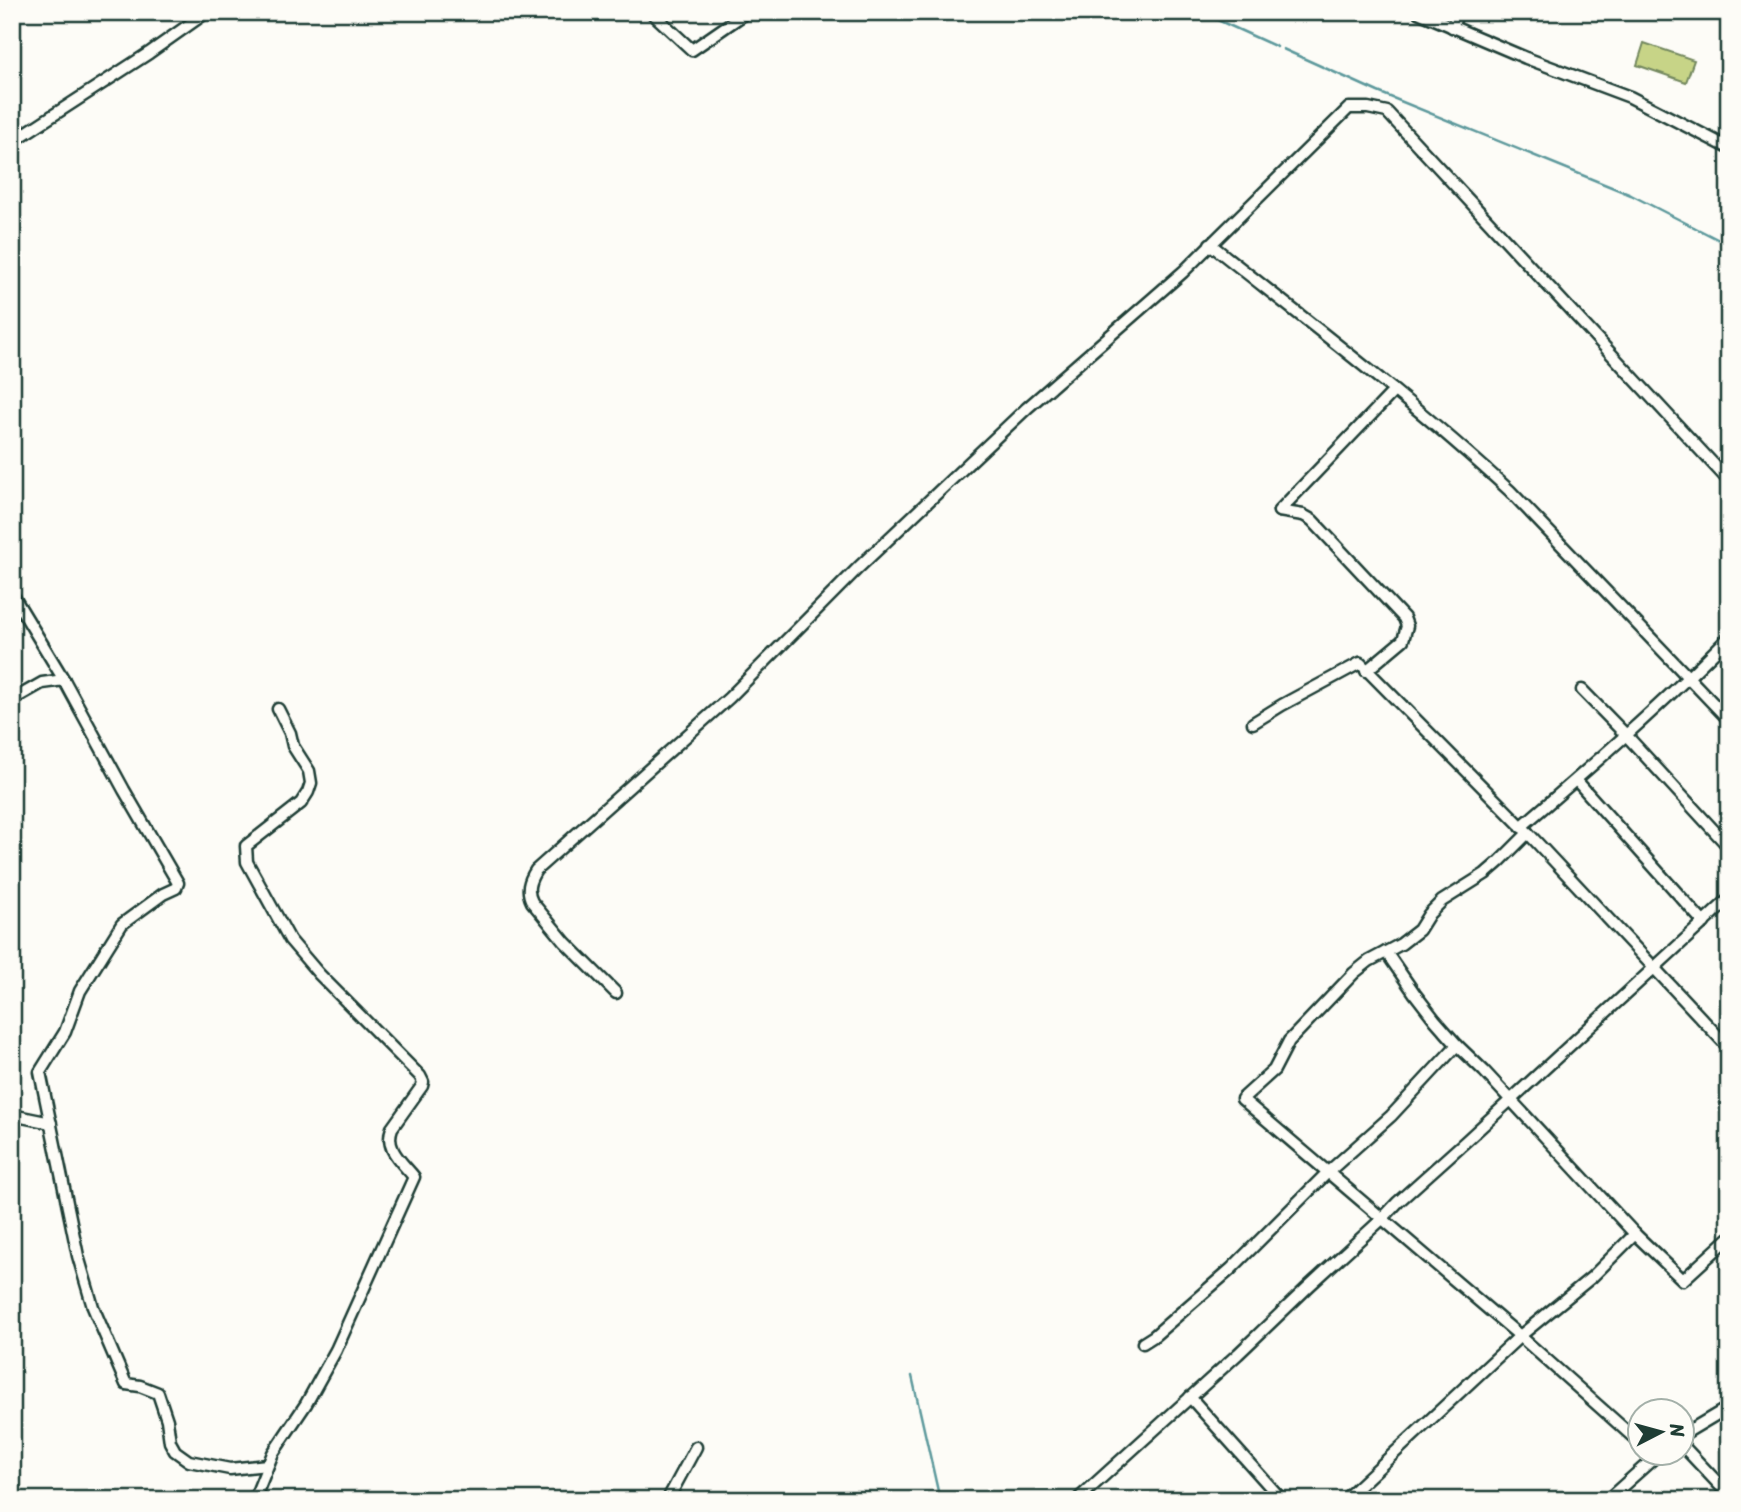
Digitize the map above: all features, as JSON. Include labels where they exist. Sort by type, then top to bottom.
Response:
[{"type":"street","points":[[12,142],[207,12]]},
{"type":"street","points":[[651,12],[692,50],[747,12]]},
{"type":"street","points":[[1418,12],[1526,58],[1630,97],[1729,148]]},
{"type":"street","points":[[1452,27],[1458,12]]},
{"type":"street","points":[[616,993],[565,942],[532,902],[528,889],[536,870],[729,698],[919,509],[1027,408],[1183,272],[1349,108],[1367,108],[1387,113],[1729,481]]},
{"type":"street","points":[[1210,244],[1394,391],[1510,491],[1729,720]]},
{"type":"street","points":[[1366,671],[1403,640],[1407,626],[1404,618],[1312,520],[1303,515],[1279,511],[1394,391]]},
{"type":"street","points":[[12,594],[64,680],[178,883],[176,888],[121,924],[80,991],[65,1031],[40,1072],[78,1256],[93,1307],[126,1384],[158,1393],[167,1420],[170,1443],[176,1451],[189,1461],[230,1469],[267,1465]]},
{"type":"street","points":[[1626,1431],[1242,1098],[1274,1070],[1289,1041],[1354,973],[1369,961],[1401,944],[1419,930],[1429,914],[1442,901],[1485,874],[1500,861],[1524,830],[1729,637]]},
{"type":"street","points":[[1252,723],[1360,663],[1524,830],[1729,1048]]},
{"type":"street","points":[[12,700],[42,683],[64,680]]},
{"type":"street","points":[[1582,690],[1729,847]]},
{"type":"street","points":[[254,1500],[273,1453],[306,1404],[336,1350],[414,1177],[390,1148],[389,1136],[423,1082],[290,940],[247,862],[246,846],[301,803],[311,783],[309,771],[293,746],[290,733],[278,709]]},
{"type":"street","points":[[1576,780],[1704,923]]},
{"type":"street","points":[[1077,1500],[1729,899]]},
{"type":"street","points":[[1386,952],[1415,994],[1457,1045],[1484,1070],[1635,1234],[1684,1280],[1729,1238]]},
{"type":"street","points":[[1143,1343],[1231,1269],[1328,1172],[1391,1115],[1457,1045]]},
{"type":"street","points":[[12,1115],[51,1123]]},
{"type":"street","points":[[1344,1500],[1520,1336],[1592,1277],[1635,1234]]},
{"type":"street","points":[[1190,1397],[1282,1500]]},
{"type":"street","points":[[1696,1427],[1729,1407]]},
{"type":"street","points":[[672,1500],[669,1497],[696,1447]]},
{"type":"street","points":[[1696,1461],[1726,1496]]},
{"type":"street","points":[[1608,1500],[1642,1466]]},
{"type":"green space","points":[[1644,43],[1694,60],[1686,82],[1637,65]]},
{"type":"waterway","points":[[1200,12],[1277,47]]},
{"type":"waterway","points":[[1283,49],[1378,92],[1631,195],[1729,245]]},
{"type":"waterway","points":[[912,1376],[940,1500]]}]
